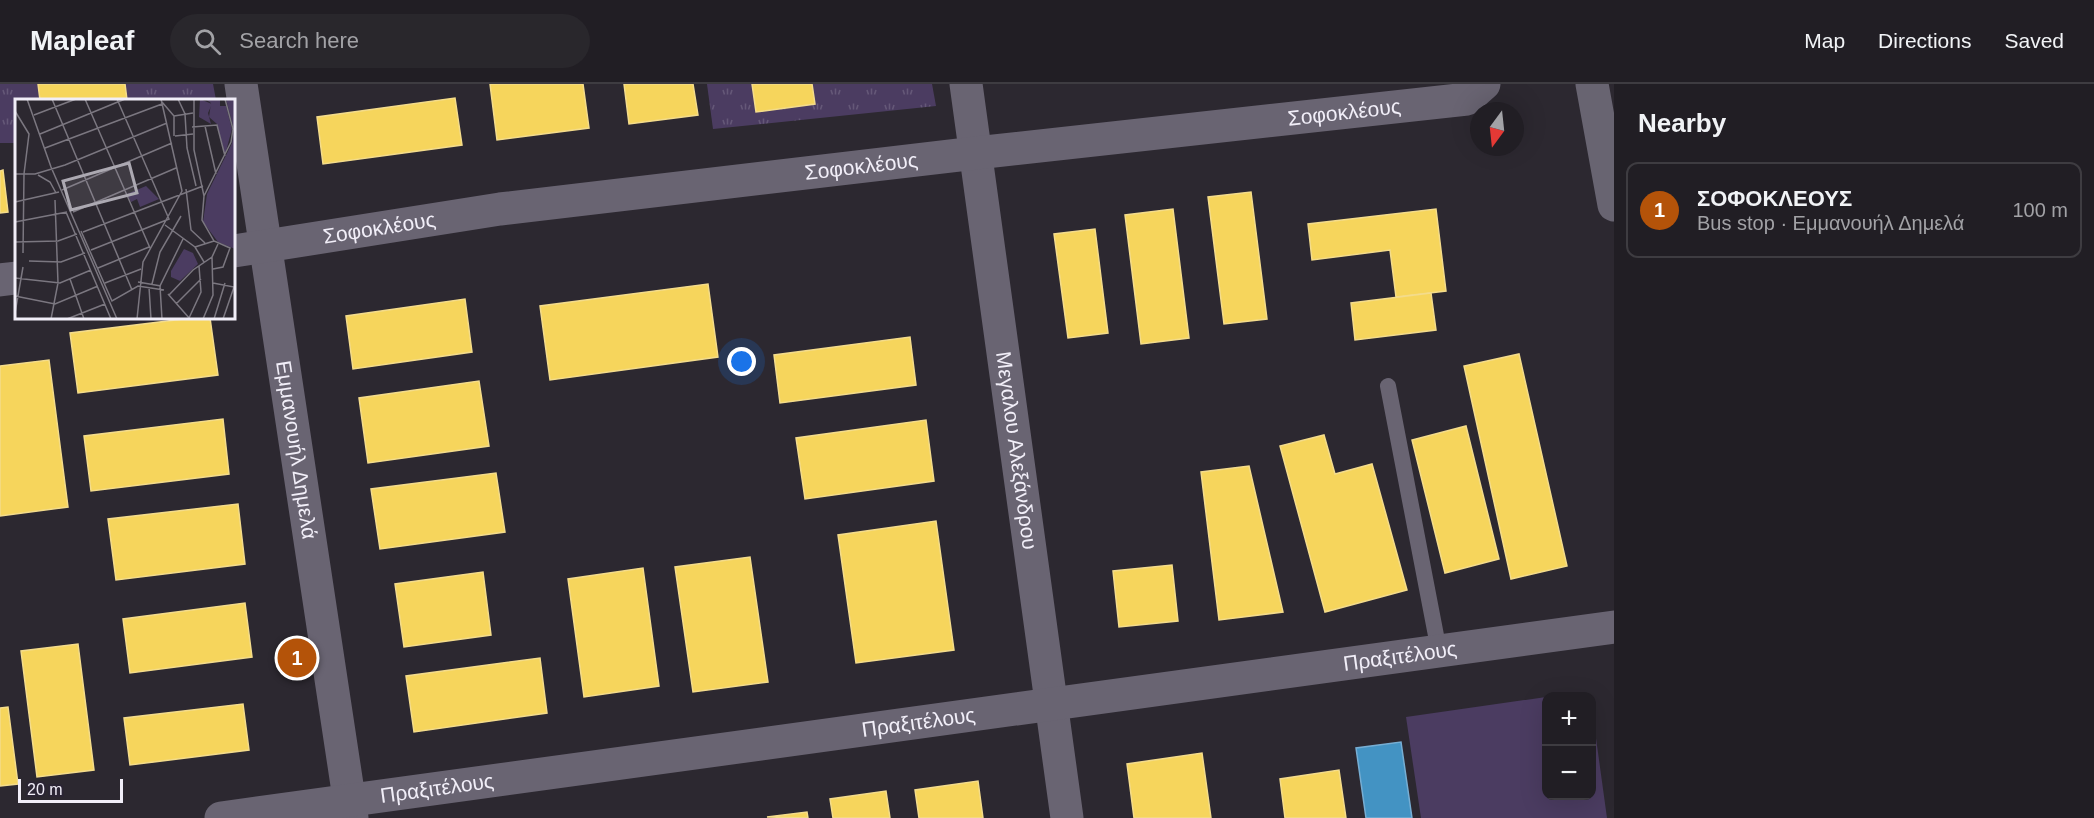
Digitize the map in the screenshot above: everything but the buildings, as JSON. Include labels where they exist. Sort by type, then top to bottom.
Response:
[{"type":"main road","points":[[1592,84],[1614,205]]},
{"type":"street","name":"Εμμανουήλ Δημελά","points":[[241,84],[351,809]]},
{"type":"street","name":"Μεγαλου Αλεξάνδρου","points":[[966,84],[1067,818]]},
{"type":"street","name":"Σοφοκλέους","points":[[236,251],[500,209],[976,153],[1467,99],[1484,84]]},
{"type":"street","points":[[0,280],[15,278]]},
{"type":"street","name":"Πραξιτέλους","points":[[220,818],[351,809],[1052,704],[1614,627]]},
{"type":"lane","points":[[1388,386],[1439,651]]},
{"type":"green space","points":[[0,84],[213,84],[216,99],[15,99],[15,143],[0,143]]},
{"type":"green space","points":[[707,84],[932,84],[936,106],[713,129]]},
{"type":"green space","points":[[1542,698],[1542,800],[1596,800],[1596,738],[1607,818],[1421,818],[1406,717]]},
{"type":"place","name":"ΣΟΦΟΚΛΕΟΥΣ","points":[[297,658]]}]
